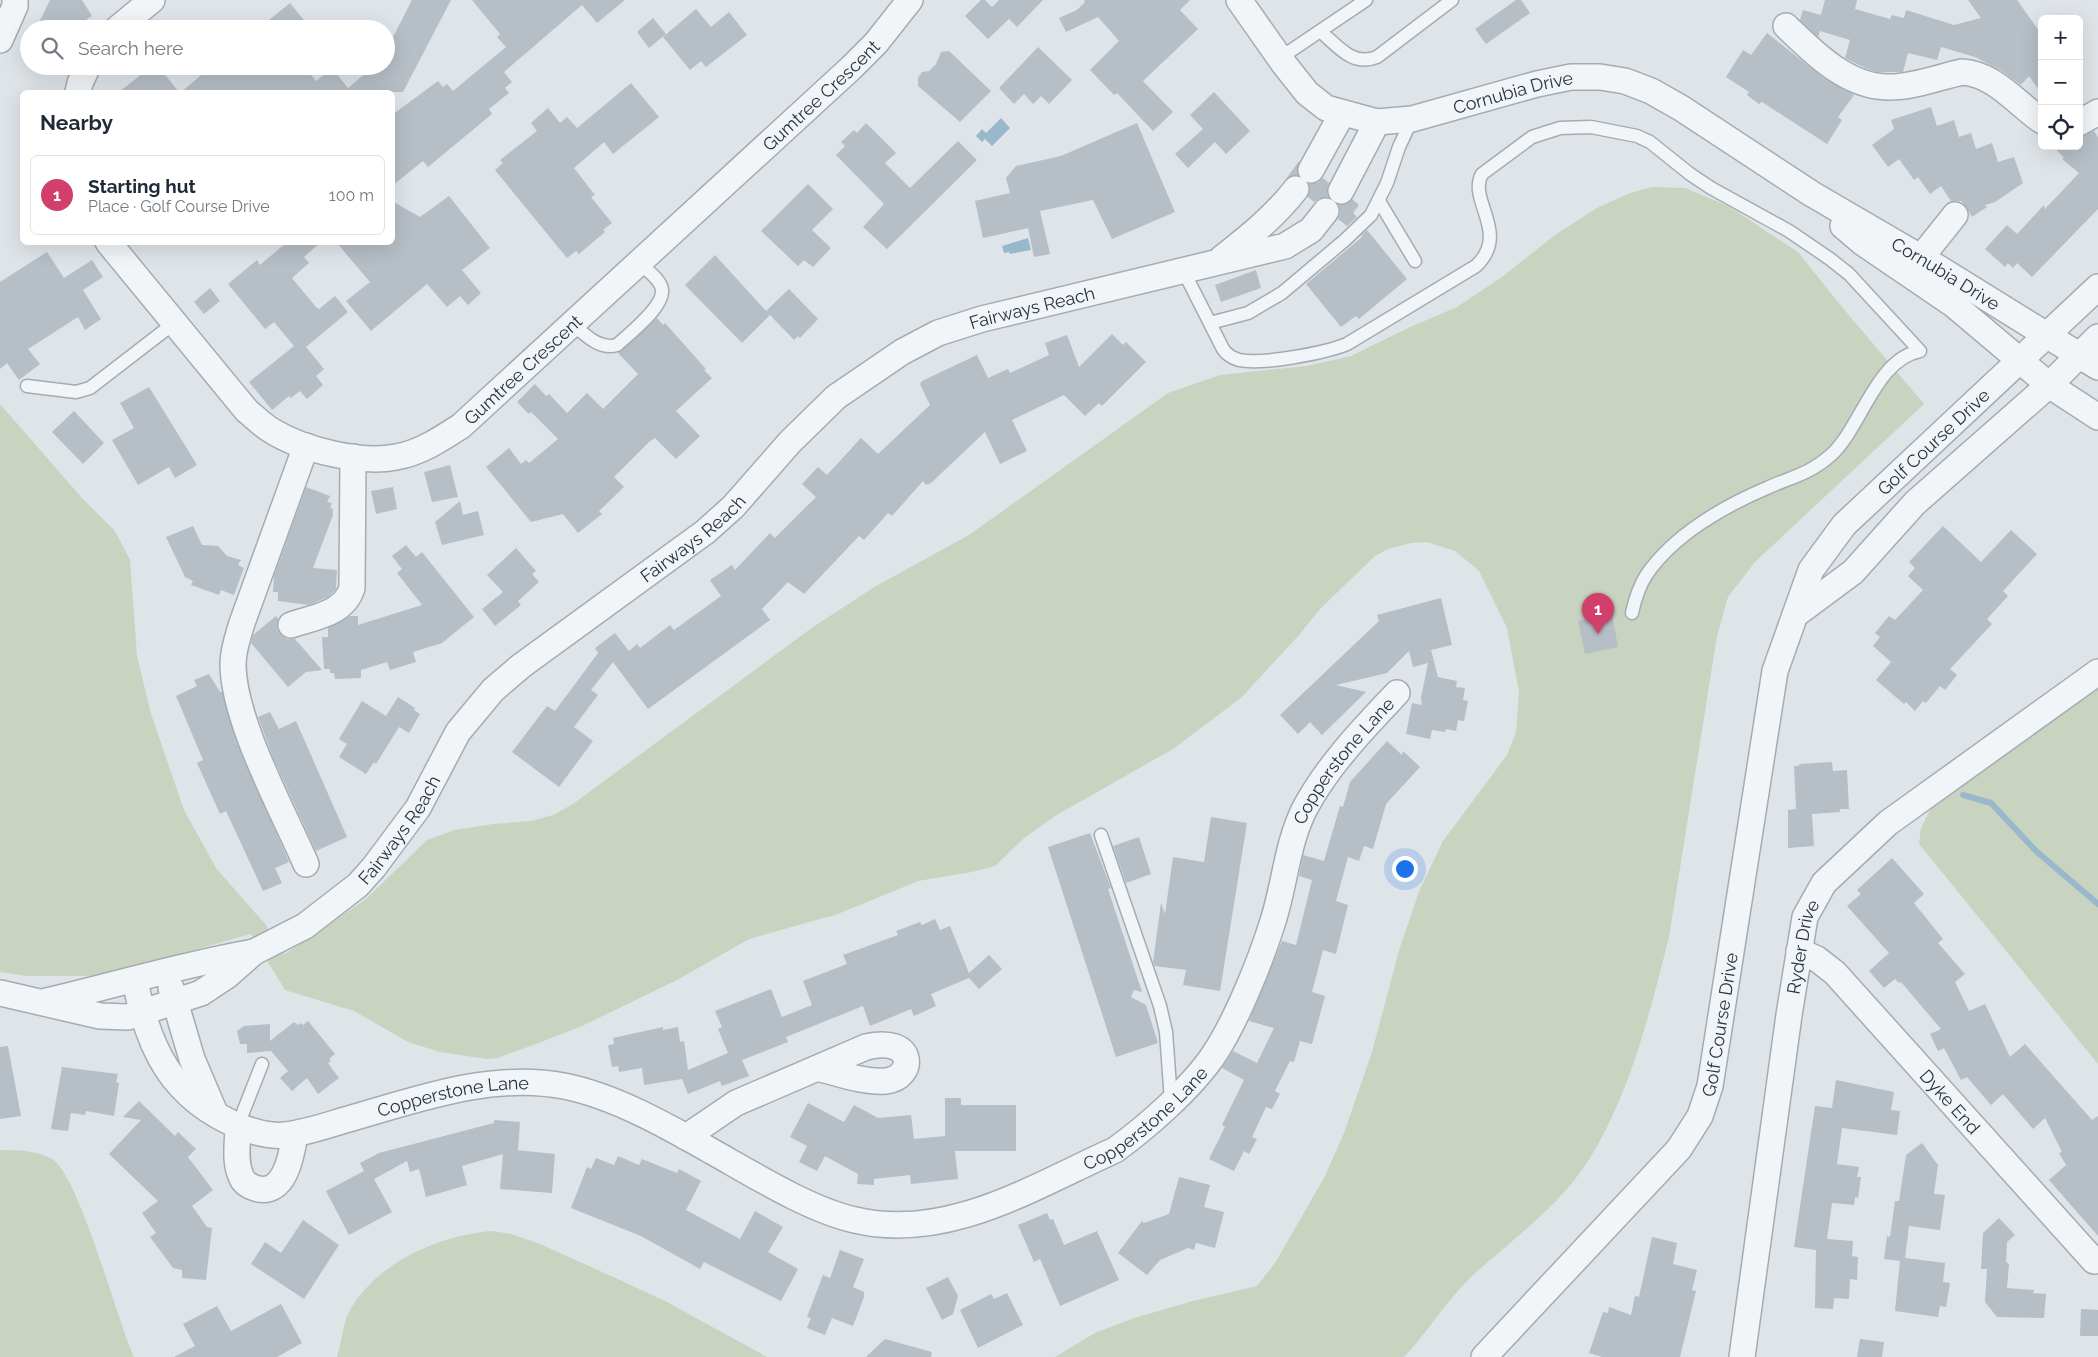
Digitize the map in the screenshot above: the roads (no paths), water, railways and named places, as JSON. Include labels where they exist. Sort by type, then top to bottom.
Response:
[{"type":"street","points":[[0,40],[15,0]]},
{"type":"street","points":[[128,20],[152,0]]},
{"type":"street","name":"Gumtree Crescent","points":[[110,245],[247,411],[273,432],[306,446],[353,457],[395,458],[415,452],[461,426],[851,68],[876,43],[910,0]]},
{"type":"street","name":"Cornubia Drive","points":[[1240,0],[1307,93],[1326,108],[1342,114],[1377,122],[1412,119],[1537,84],[1563,79],[1600,77],[1625,81],[1651,91],[1681,108],[1812,194],[1914,266],[2045,334],[2088,361]]},
{"type":"street","points":[[1786,26],[1818,57],[1845,76],[1889,88],[1962,72],[1970,72],[1992,82],[2038,119]]},
{"type":"street","points":[[78,90],[84,75]]},
{"type":"street","points":[[2083,121],[2098,112]]},
{"type":"street","name":"Fairways Reach","points":[[1218,261],[1253,234],[1283,206],[1303,179],[1342,114]]},
{"type":"street","points":[[1341,191],[1377,122]]},
{"type":"street","name":"Fairways Reach","points":[[0,992],[18,998],[45,1002],[100,1016],[128,1017],[177,1002],[215,984],[254,952],[305,926],[333,906],[374,867],[418,808],[458,732],[493,690],[521,666],[705,532],[733,507],[790,442],[836,397],[902,352],[938,334],[991,316],[1285,246],[1311,230],[1326,211]]},
{"type":"street","points":[[1914,266],[1955,215]]},
{"type":"street","name":"Cornubia Drive","points":[[1914,266],[1954,305],[2049,385],[2098,417]]},
{"type":"street","name":"Golf Course Drive","points":[[1484,1357],[1679,1149],[1700,1116],[1710,1086],[1775,671],[1811,570],[1844,525],[2021,362],[2045,334],[2098,287]]},
{"type":"street","name":"Golf Course Drive","points":[[1795,615],[1853,572],[1915,503],[2049,385],[2088,361],[2098,337]]},
{"type":"street","points":[[306,446],[242,623],[234,648],[233,664],[246,728],[306,864]]},
{"type":"street","points":[[292,624],[333,611],[344,605],[349,597],[352,588],[353,457]]},
{"type":"street","name":"Ryder Drive","points":[[1742,1357],[1805,917],[1824,883],[1888,823],[2098,672]]},
{"type":"street","name":"Copperstone Lane","points":[[135,980],[141,1013],[156,1050],[171,1078],[188,1094],[227,1120],[264,1134],[282,1136],[295,1134],[455,1089],[497,1083],[533,1082],[565,1086],[598,1096],[686,1137],[807,1202],[854,1220],[895,1224],[929,1222],[975,1214],[1115,1150],[1193,1079],[1212,1057],[1224,1038],[1261,955],[1274,920],[1294,832],[1305,808],[1321,783],[1363,729],[1397,693]]},
{"type":"street","name":"Dyke End","points":[[1799,950],[1817,959],[1835,973],[2094,1261]]},
{"type":"street","name":"Fairways Reach","points":[[45,1002],[135,980],[200,961],[254,952]]},
{"type":"street","points":[[164,972],[177,1002],[192,1059],[227,1120],[241,1176],[248,1186],[260,1190],[270,1189],[279,1182],[291,1157],[295,1134]]},
{"type":"street","points":[[686,1137],[736,1103],[817,1068]]},
{"type":"lane","points":[[1280,58],[1366,0]]},
{"type":"lane","points":[[1320,31],[1351,57],[1358,60],[1370,60],[1377,57],[1452,0]]},
{"type":"lane","points":[[1210,323],[1248,313],[1282,293],[1345,240],[1371,214],[1379,201],[1398,147],[1412,119]]},
{"type":"lane","points":[[1183,270],[1223,349],[1228,355],[1240,360],[1256,361],[1319,352],[1348,344],[1476,266],[1484,259],[1490,245],[1478,184],[1482,174],[1532,137],[1560,128],[1591,127],[1620,132],[1650,142],[1690,174],[1810,244],[1849,274],[1920,351],[1907,354],[1880,382],[1832,454],[1808,472],[1766,488],[1714,516],[1664,555],[1647,574],[1637,593],[1632,613]]},
{"type":"lane","points":[[1379,201],[1416,261]]},
{"type":"lane","points":[[572,324],[601,345],[610,347],[617,345],[652,311],[660,299],[662,290],[658,282],[639,263]]},
{"type":"lane","points":[[27,386],[76,392],[90,388],[174,324]]},
{"type":"lane","points":[[1101,835],[1160,1006],[1166,1032],[1171,1100]]},
{"type":"lane","points":[[227,1120],[262,1064]]},
{"type":"water","points":[[1001,118],[1010,128],[992,146],[985,139],[982,142],[976,136],[982,129],[986,133]]},
{"type":"water","points":[[1028,238],[1031,250],[1010,254],[1009,252],[1004,253],[1002,246]]},
{"type":"waterway","points":[[1963,795],[1991,803],[2036,851],[2098,904]]},
{"type":"place","name":"Starting hut","points":[[1598,634]]}]
